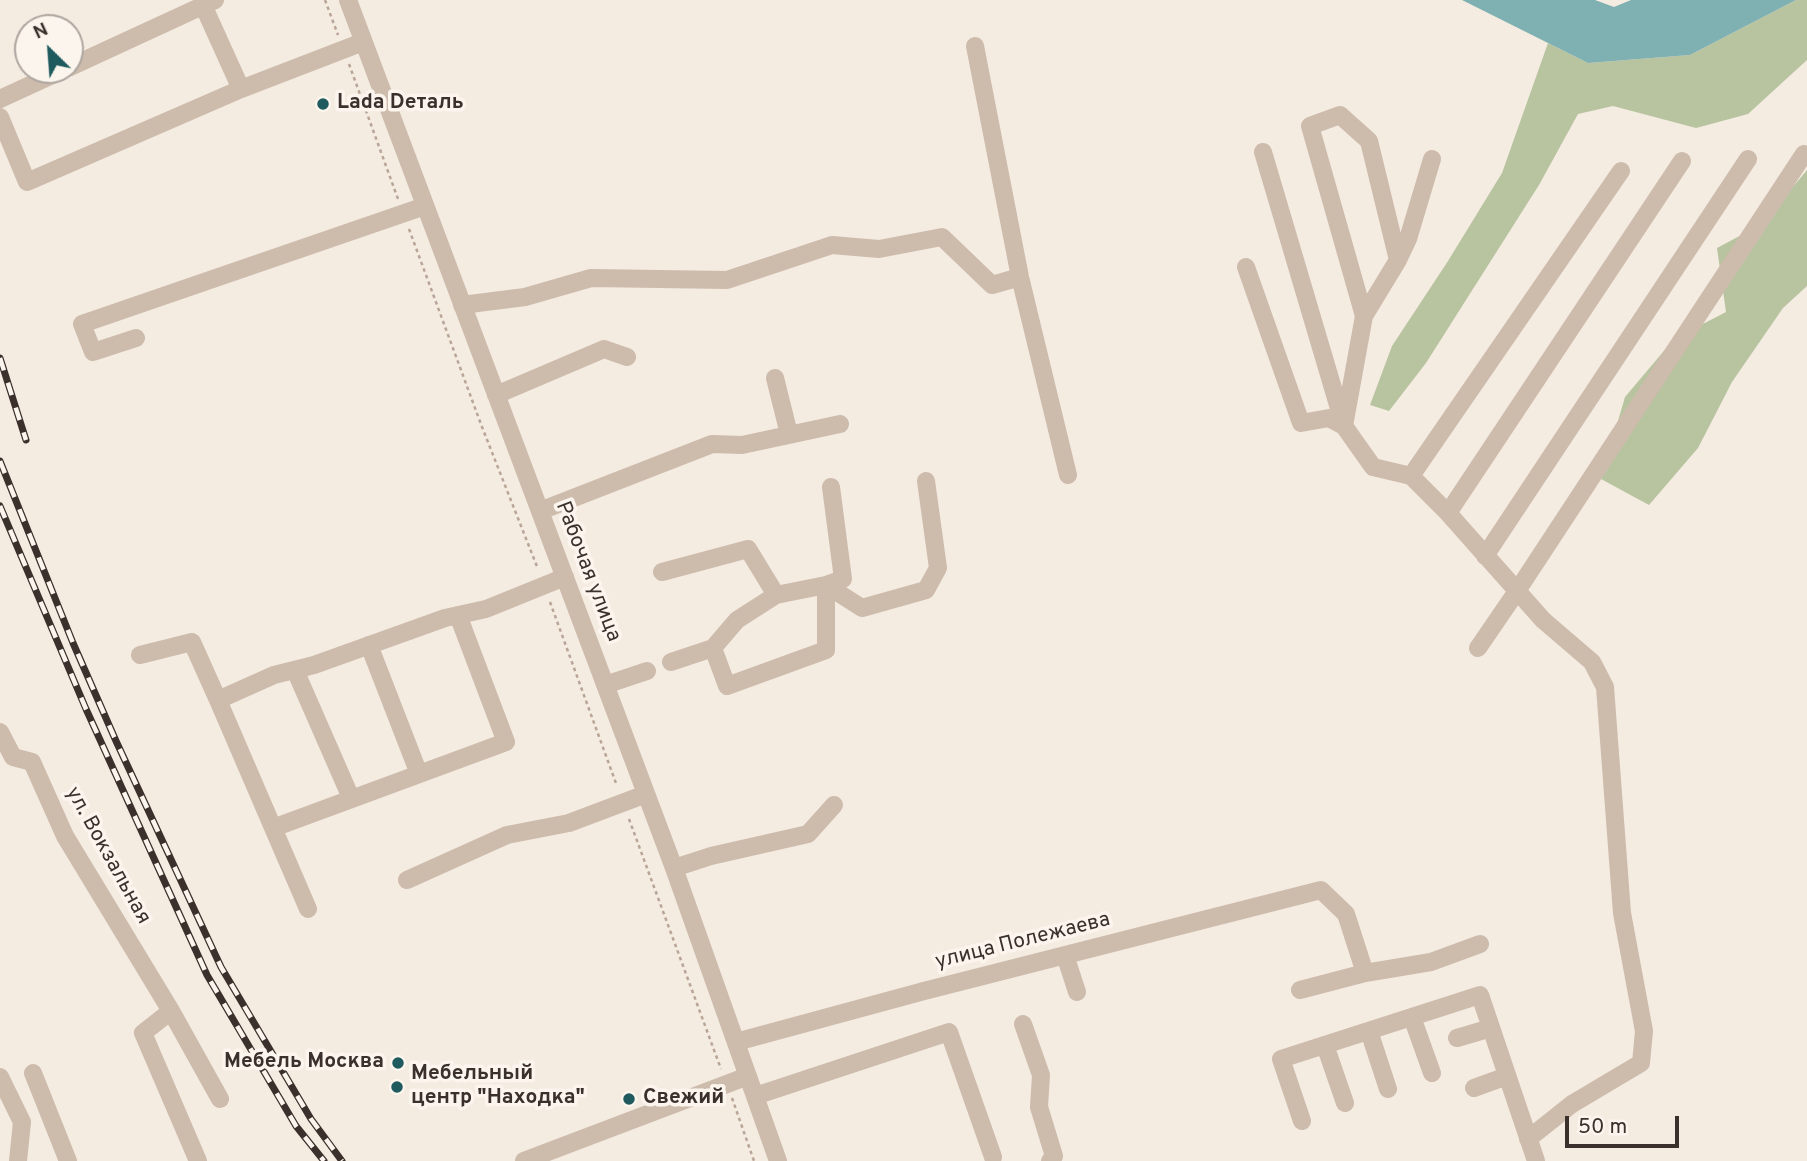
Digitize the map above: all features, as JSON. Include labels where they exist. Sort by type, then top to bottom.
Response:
[{"type":"street","name":"Рабочая улица","points":[[348,0],[674,868],[778,1161]]},
{"type":"street","points":[[84,60],[209,2],[242,89]]},
{"type":"street","points":[[0,117],[27,182],[242,89],[363,42]]},
{"type":"street","points":[[975,46],[1020,277],[1068,475]]},
{"type":"street","points":[[0,99],[33,84]]},
{"type":"street","points":[[1364,316],[1310,126],[1340,115],[1369,141],[1398,260]]},
{"type":"street","points":[[1263,152],[1343,426],[1373,467],[1411,476],[1544,620],[1592,662],[1605,687],[1622,913],[1644,1031],[1641,1063],[1572,1104],[1528,1139]]},
{"type":"street","points":[[1478,648],[1804,154]]},
{"type":"street","points":[[1343,426],[1364,316],[1408,239],[1432,159]]},
{"type":"street","points":[[1485,556],[1748,159]]},
{"type":"street","points":[[1448,513],[1682,161]]},
{"type":"street","points":[[1411,476],[1621,171]]},
{"type":"street","points":[[136,338],[93,352],[82,324],[425,206]]},
{"type":"street","points":[[462,305],[525,297],[591,278],[727,280],[832,245],[879,249],[942,237],[992,285],[1020,277]]},
{"type":"street","points":[[1246,267],[1301,422],[1329,418],[1343,426]]},
{"type":"street","points":[[496,395],[604,349],[627,357]]},
{"type":"street","points":[[775,378],[789,434]]},
{"type":"street","points":[[540,511],[712,444],[742,445],[840,424]]},
{"type":"street","points":[[826,585],[862,608],[926,590],[938,568],[926,481]]},
{"type":"street","points":[[671,662],[713,648],[737,620],[776,595],[843,579],[831,487]]},
{"type":"street","points":[[662,572],[748,549],[776,595]]},
{"type":"street","points":[[218,700],[274,675],[458,615],[486,609],[565,578]]},
{"type":"street","points":[[713,648],[727,686],[826,650],[826,585]]},
{"type":"street","points":[[273,828],[506,742],[458,615]]},
{"type":"street","points":[[140,655],[192,642],[308,909]]},
{"type":"street","points":[[369,645],[419,774]]},
{"type":"street","points":[[295,670],[351,798]]},
{"type":"street","points":[[605,685],[647,670]]},
{"type":"street","name":"ул. Вокзальная","points":[[0,732],[13,757],[32,762],[65,836],[171,1011]]},
{"type":"street","points":[[407,880],[507,835],[569,823],[646,794]]},
{"type":"street","points":[[674,868],[710,856],[808,834],[834,805]]},
{"type":"street","name":"улица Полежаева","points":[[736,1041],[1321,890],[1346,914],[1365,973]]},
{"type":"street","points":[[1300,990],[1365,973],[1431,962],[1480,944]]},
{"type":"street","points":[[1065,955],[1077,992]]},
{"type":"street","points":[[1302,1121],[1281,1059],[1480,995],[1536,1161]]},
{"type":"street","points":[[198,1161],[143,1034],[171,1011],[220,1100]]},
{"type":"street","points":[[1412,1017],[1432,1073]]},
{"type":"street","points":[[1023,1024],[1041,1075],[1039,1107],[1054,1156],[1051,1161]]},
{"type":"street","points":[[1457,1038],[1491,1028]]},
{"type":"street","points":[[1369,1031],[1388,1089]]},
{"type":"street","points":[[755,1096],[949,1032],[993,1157]]},
{"type":"street","points":[[1325,1045],[1345,1103]]},
{"type":"street","points":[[33,1073],[68,1161]]},
{"type":"street","points":[[524,1161],[748,1076]]},
{"type":"street","points":[[1474,1088],[1507,1076]]},
{"type":"street","points":[[0,1077],[22,1122],[18,1161]]},
{"type":"green space","points":[[1796,0],[1807,0],[1807,60],[1748,114],[1696,128],[1613,106],[1578,114],[1539,185],[1426,363],[1389,411],[1370,405],[1392,346],[1502,173],[1548,43],[1588,63],[1690,55]]},
{"type":"green space","points":[[1807,170],[1807,286],[1783,308],[1732,382],[1698,448],[1649,505],[1601,479],[1625,397],[1674,339],[1726,312],[1717,248],[1749,231],[1776,207]]},
{"type":"water","points":[[1462,0],[1595,0],[1614,7],[1631,0],[1796,0],[1690,55],[1588,63]]},
{"type":"railway","points":[[0,358],[26,440]]},
{"type":"railway","points":[[0,461],[73,643],[221,967],[311,1119],[342,1161]]},
{"type":"railway","points":[[0,506],[86,709],[207,975],[296,1126],[324,1161]]},
{"type":"place","name":"Lada Dеталь","points":[[323,104]]},
{"type":"place","name":"Мебель Москва","points":[[398,1063]]},
{"type":"place","name":"Мебельный центр \"Находка\"","points":[[397,1087]]},
{"type":"place","name":"Свежий","points":[[629,1099]]}]
